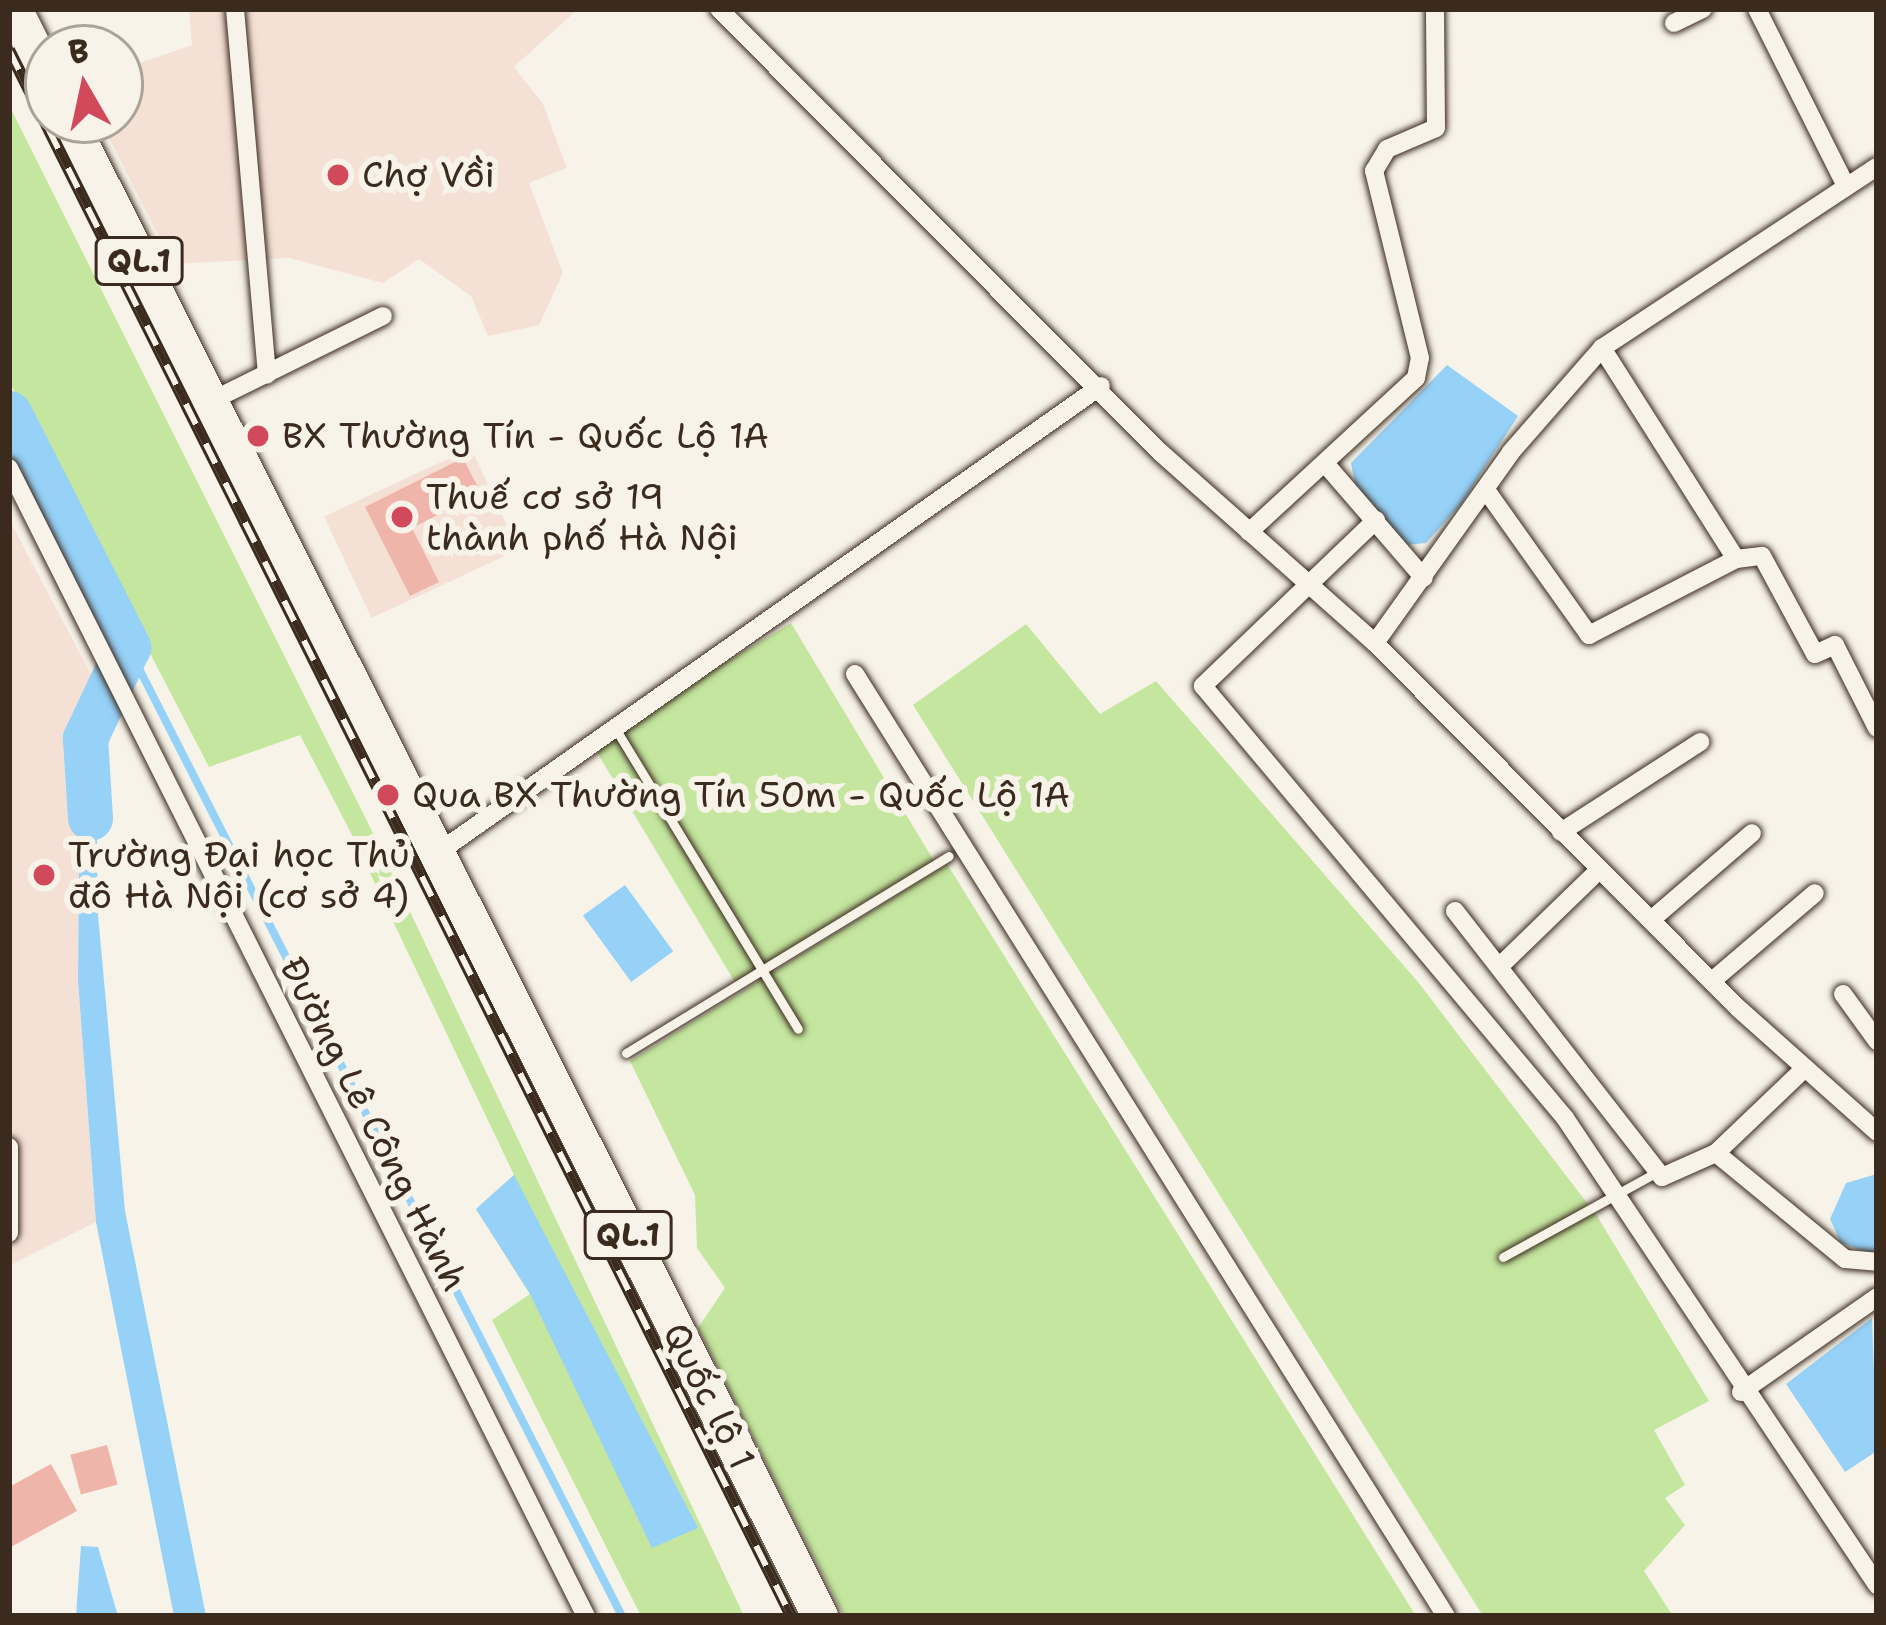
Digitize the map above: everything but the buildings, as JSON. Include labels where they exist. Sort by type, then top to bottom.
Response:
[{"type":"highway","name":"QL.1","points":[[81,144],[436,854]]},
{"type":"highway","name":"Quốc lộ 1","points":[[436,854],[820,1616]]},
{"type":"street","points":[[235,9],[267,375]]},
{"type":"street","points":[[719,9],[1249,532],[1375,643],[1712,981],[1877,1132]]},
{"type":"street","points":[[1249,532],[1329,468],[1416,378],[1420,358],[1373,171],[1387,149],[1436,128],[1436,9]]},
{"type":"street","points":[[1674,23],[1703,9]]},
{"type":"street","points":[[1757,9],[1846,186]]},
{"type":"street","points":[[1375,643],[1486,490],[1602,348],[1877,167]]},
{"type":"street","points":[[209,402],[383,316]]},
{"type":"street","points":[[1602,348],[1736,559]]},
{"type":"street","points":[[436,854],[1101,386]]},
{"type":"street","name":"Đường Lê Công Hành","points":[[9,468],[126,691],[586,1616]]},
{"type":"street","points":[[1329,468],[1424,578]]},
{"type":"street","points":[[1486,490],[1589,635],[1736,559],[1762,556],[1815,654],[1835,646],[1877,728]]},
{"type":"street","points":[[1376,520],[1203,686],[1565,1118],[1742,1392],[1877,1585]]},
{"type":"street","points":[[855,674],[1446,1616]]},
{"type":"street","points":[[1562,832],[1700,742]]},
{"type":"street","points":[[1651,920],[1752,832]]},
{"type":"street","points":[[1500,967],[1600,868]]},
{"type":"street","points":[[1712,981],[1815,893]]},
{"type":"street","points":[[1455,911],[1655,1173],[1670,1180],[1716,1154],[1804,1069]]},
{"type":"street","points":[[1843,994],[1877,1041]]},
{"type":"street","points":[[9,1147],[9,1233]]},
{"type":"street","points":[[1716,1154],[1845,1259],[1877,1262]]},
{"type":"street","points":[[1742,1392],[1877,1297]]},
{"type":"lane","points":[[615,728],[798,1029]]},
{"type":"lane","points":[[626,1053],[949,856]]},
{"type":"lane","points":[[1503,1258],[1655,1173]]},
{"type":"shaded area","name":"Chợ Vồi","points":[[189,9],[578,9],[514,67],[543,104],[567,168],[529,183],[563,273],[539,325],[488,336],[471,296],[419,259],[383,283],[289,258],[173,264],[112,144],[144,144],[144,62],[192,45]]},
{"type":"shaded area","points":[[471,448],[518,550],[372,618],[324,516]]},
{"type":"shaded area","name":"Trường Đại học Thủ đô Hà Nội (cơ sở 4)","points":[[9,519],[107,705],[80,770],[78,980],[96,1222],[9,1266]]},
{"type":"green space","points":[[9,105],[24,144],[28,144],[367,821],[744,1616],[641,1616],[492,1320],[530,1294],[476,1209],[514,1175],[350,831],[300,735],[209,767],[9,381]]},
{"type":"green space","points":[[791,623],[935,862],[735,982],[591,743]]},
{"type":"green space","points":[[1026,624],[1100,714],[1156,681],[1418,982],[1597,1216],[1709,1401],[1654,1430],[1685,1485],[1665,1498],[1685,1525],[1644,1571],[1673,1616],[1483,1616],[913,705]]},
{"type":"green space","points":[[947,864],[1416,1616],[844,1616],[698,1328],[725,1288],[697,1248],[695,1195],[630,1061]]},
{"type":"water","points":[[1447,365],[1518,416],[1461,504],[1426,543],[1407,545],[1355,484],[1351,463]]},
{"type":"water","points":[[107,705],[115,723],[96,782],[98,915],[125,1211],[206,1616],[174,1616],[96,1222],[78,980],[80,770]]},
{"type":"water","points":[[625,885],[673,951],[631,982],[583,916]]},
{"type":"water","points":[[1877,1174],[1877,1256],[1841,1243],[1830,1219],[1846,1183]]},
{"type":"water","points":[[514,1175],[698,1528],[652,1548],[530,1294],[476,1209]]},
{"type":"water","points":[[1872,1318],[1877,1451],[1845,1472],[1786,1384]]},
{"type":"water","points":[[81,1546],[98,1547],[118,1616],[76,1616]]},
{"type":"waterway","points":[[9,413],[128,647],[85,738],[90,818]]},
{"type":"waterway","points":[[128,647],[622,1616]]},
{"type":"railway","points":[[9,50],[791,1616]]},
{"type":"place","name":"Chợ Vồi","points":[[338,175]]},
{"type":"place","name":"BX Thường Tín - Quốc Lộ 1A","points":[[258,436]]},
{"type":"place","name":"Thuế cơ sở 19 thành phố Hà Nội","points":[[402,517]]},
{"type":"place","name":"Qua BX Thường Tín 50m - Quốc Lộ 1A","points":[[388,795]]},
{"type":"place","name":"Trường Đại học Thủ đô Hà Nội (cơ sở 4)","points":[[44,875]]}]
